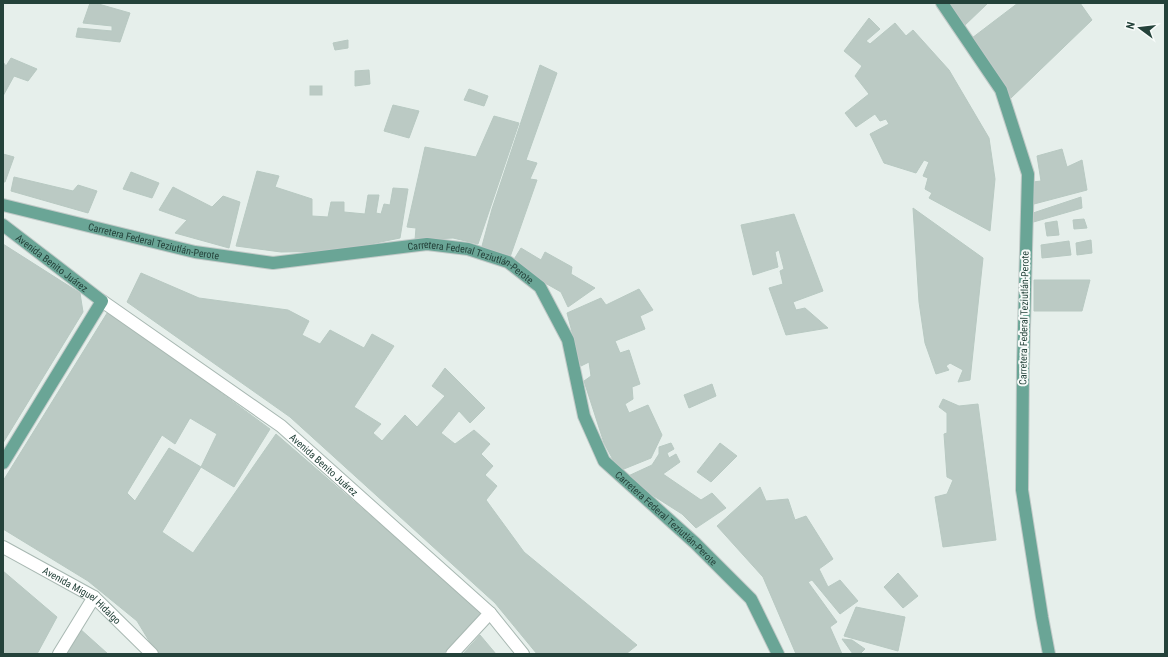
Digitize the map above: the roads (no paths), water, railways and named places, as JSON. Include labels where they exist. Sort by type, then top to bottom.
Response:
[{"type":"main road","name":"Carretera Federal Teziutlán-Perote","points":[[942,3],[1001,90],[1028,174],[1023,366],[1022,490],[1049,654]]},
{"type":"main road","name":"Carretera Federal Teziutlán-Perote","points":[[3,205],[195,252],[273,263],[427,244],[468,249],[508,262],[540,287],[568,340],[584,416],[604,461],[695,543],[751,599],[778,654]]},
{"type":"main road","name":"Avenida Benito Juárez","points":[[3,225],[102,301]]},
{"type":"main road","points":[[3,463],[102,301]]},
{"type":"street","name":"Avenida Benito Juárez","points":[[102,301],[281,426],[490,613],[523,654]]},
{"type":"street","name":"Avenida Miguel Hidalgo","points":[[3,547],[94,597],[152,654]]},
{"type":"street","points":[[59,654],[94,597]]},
{"type":"street","points":[[452,654],[490,613]]}]
